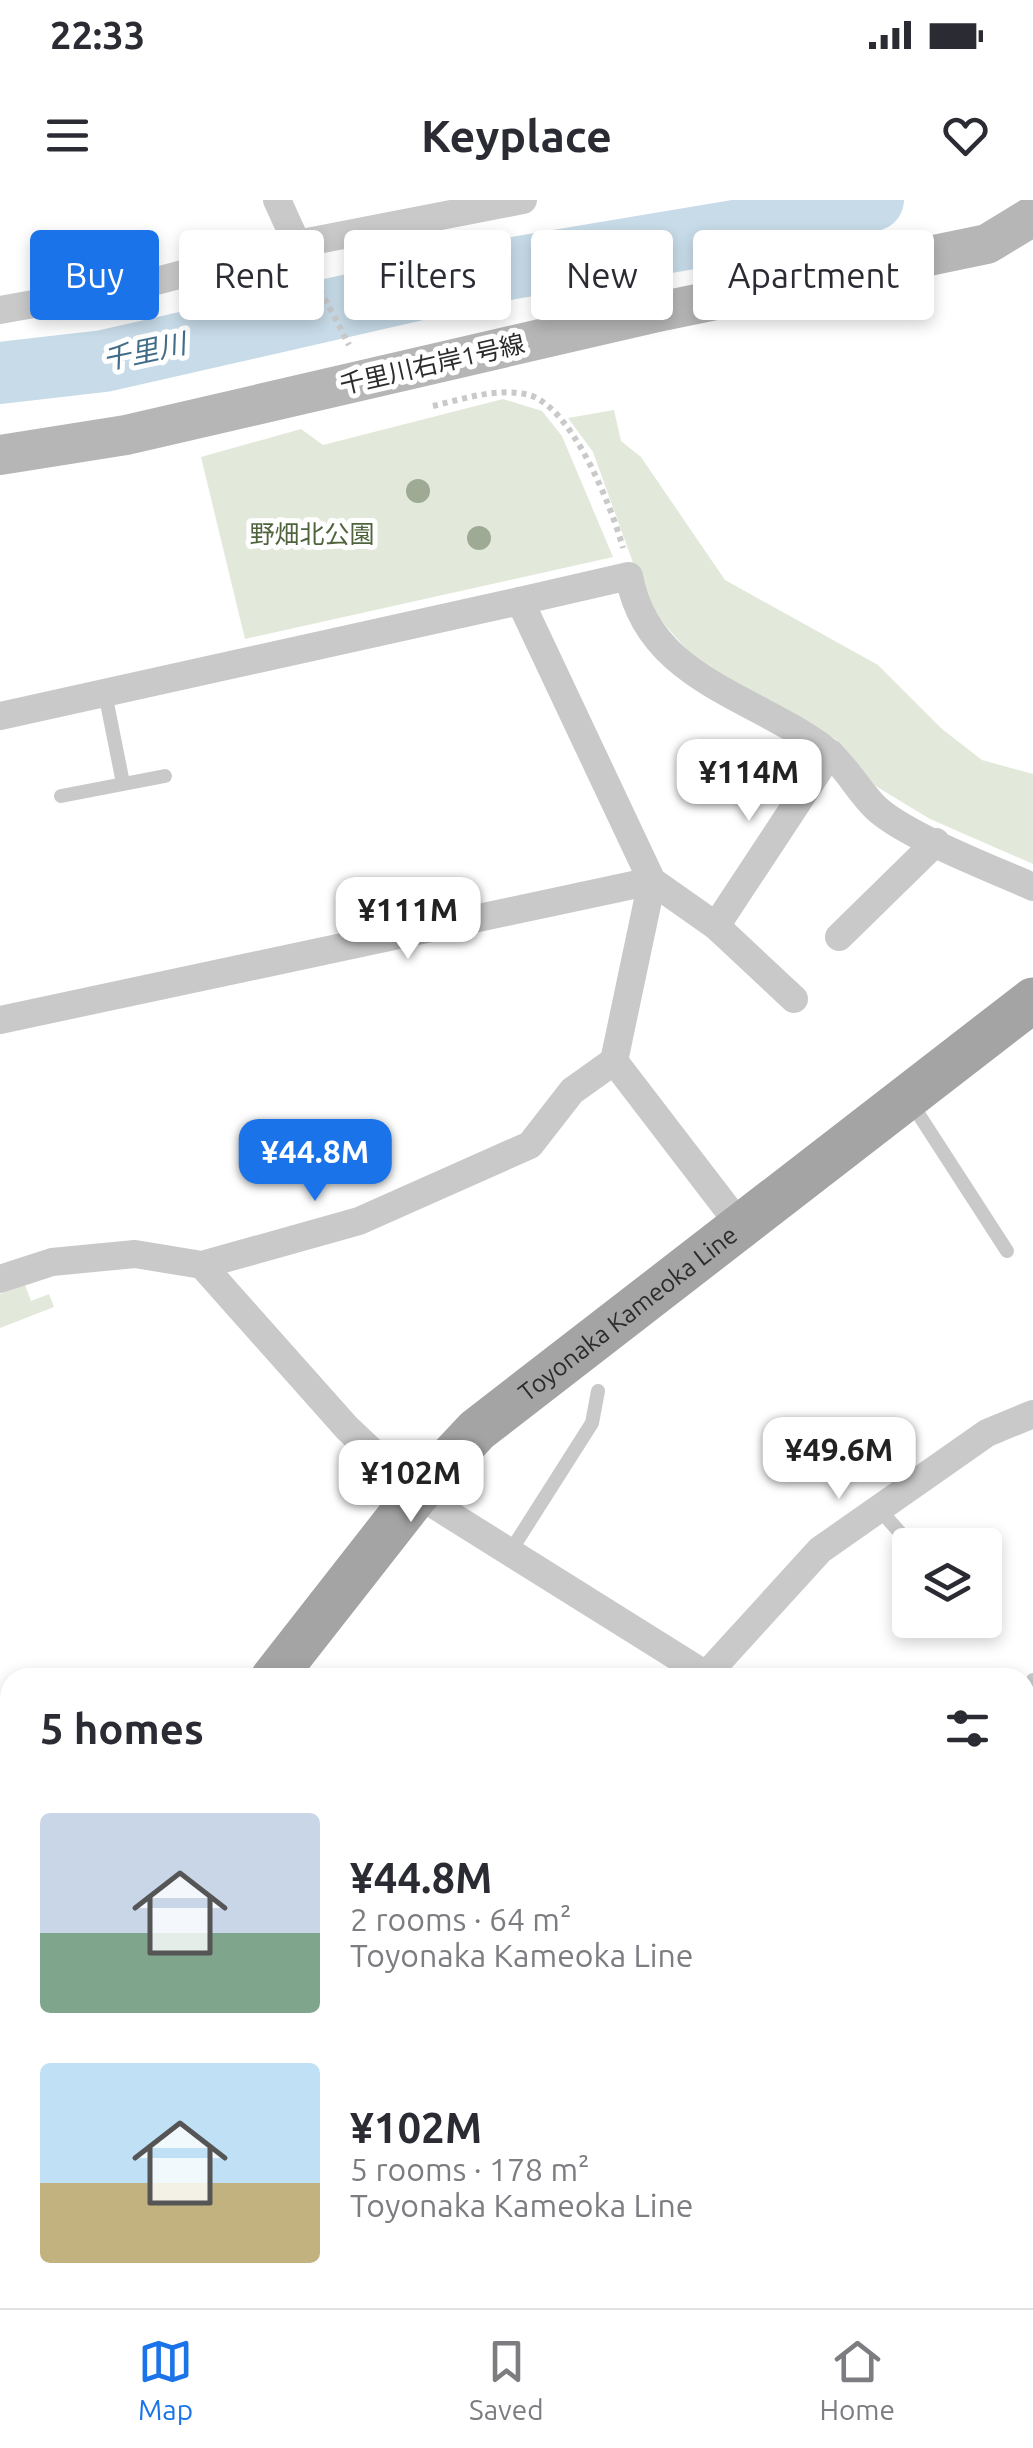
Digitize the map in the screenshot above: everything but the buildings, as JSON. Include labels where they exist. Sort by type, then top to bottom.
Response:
[{"type":"main road","name":"Toyonaka Kameoka Line","points":[[281,1668],[417,1494],[477,1430],[1033,1000]]},
{"type":"street","points":[[277,200],[291,230]]},
{"type":"street","points":[[324,246],[523,200]]},
{"type":"street","name":"千里川右岸1号線","points":[[0,455],[126,434],[653,312],[987,244],[1033,216]]},
{"type":"street","points":[[0,310],[179,277]]},
{"type":"street","points":[[0,716],[629,576],[646,628],[700,679],[782,721],[830,752],[878,810],[936,842],[1033,886]]},
{"type":"street","points":[[520,601],[652,881],[716,926],[794,998]]},
{"type":"street","points":[[716,926],[830,752]]},
{"type":"street","points":[[839,937],[936,842]]},
{"type":"street","points":[[0,1020],[652,881]]},
{"type":"street","points":[[0,1279],[52,1262],[136,1254],[202,1265],[359,1221],[530,1145],[572,1091],[614,1062],[652,881]]},
{"type":"street","points":[[614,1062],[739,1224]]},
{"type":"street","points":[[202,1265],[347,1428],[417,1494],[696,1668]]},
{"type":"street","points":[[716,1668],[820,1550],[987,1433],[1033,1414]]},
{"type":"lane","points":[[104,693],[122,783]]},
{"type":"lane","points":[[61,796],[165,776]]},
{"type":"lane","points":[[907,1096],[1007,1251]]},
{"type":"lane","points":[[510,1552],[592,1423],[598,1391]]},
{"type":"lane","points":[[878,1509],[896,1528]]},
{"type":"path","points":[[324,298],[356,360]]},
{"type":"path","points":[[418,409],[502,392],[530,395],[544,402],[562,420],[598,482],[629,576]]},
{"type":"green space","name":"野畑北公園","points":[[503,399],[542,411],[562,436],[613,557],[245,639],[201,457],[301,429],[323,445]]},
{"type":"green space","points":[[614,410],[621,441],[641,457],[725,580],[878,665],[942,729],[982,760],[1033,774],[1033,864],[930,819],[869,782],[837,740],[696,660],[649,607],[593,452],[568,418]]},
{"type":"green space","points":[[25,1285],[31,1301],[49,1294],[54,1307],[0,1328],[0,1294]]},
{"type":"waterway","name":"千里川","points":[[0,373],[104,361],[508,269],[824,216],[873,200]]}]
